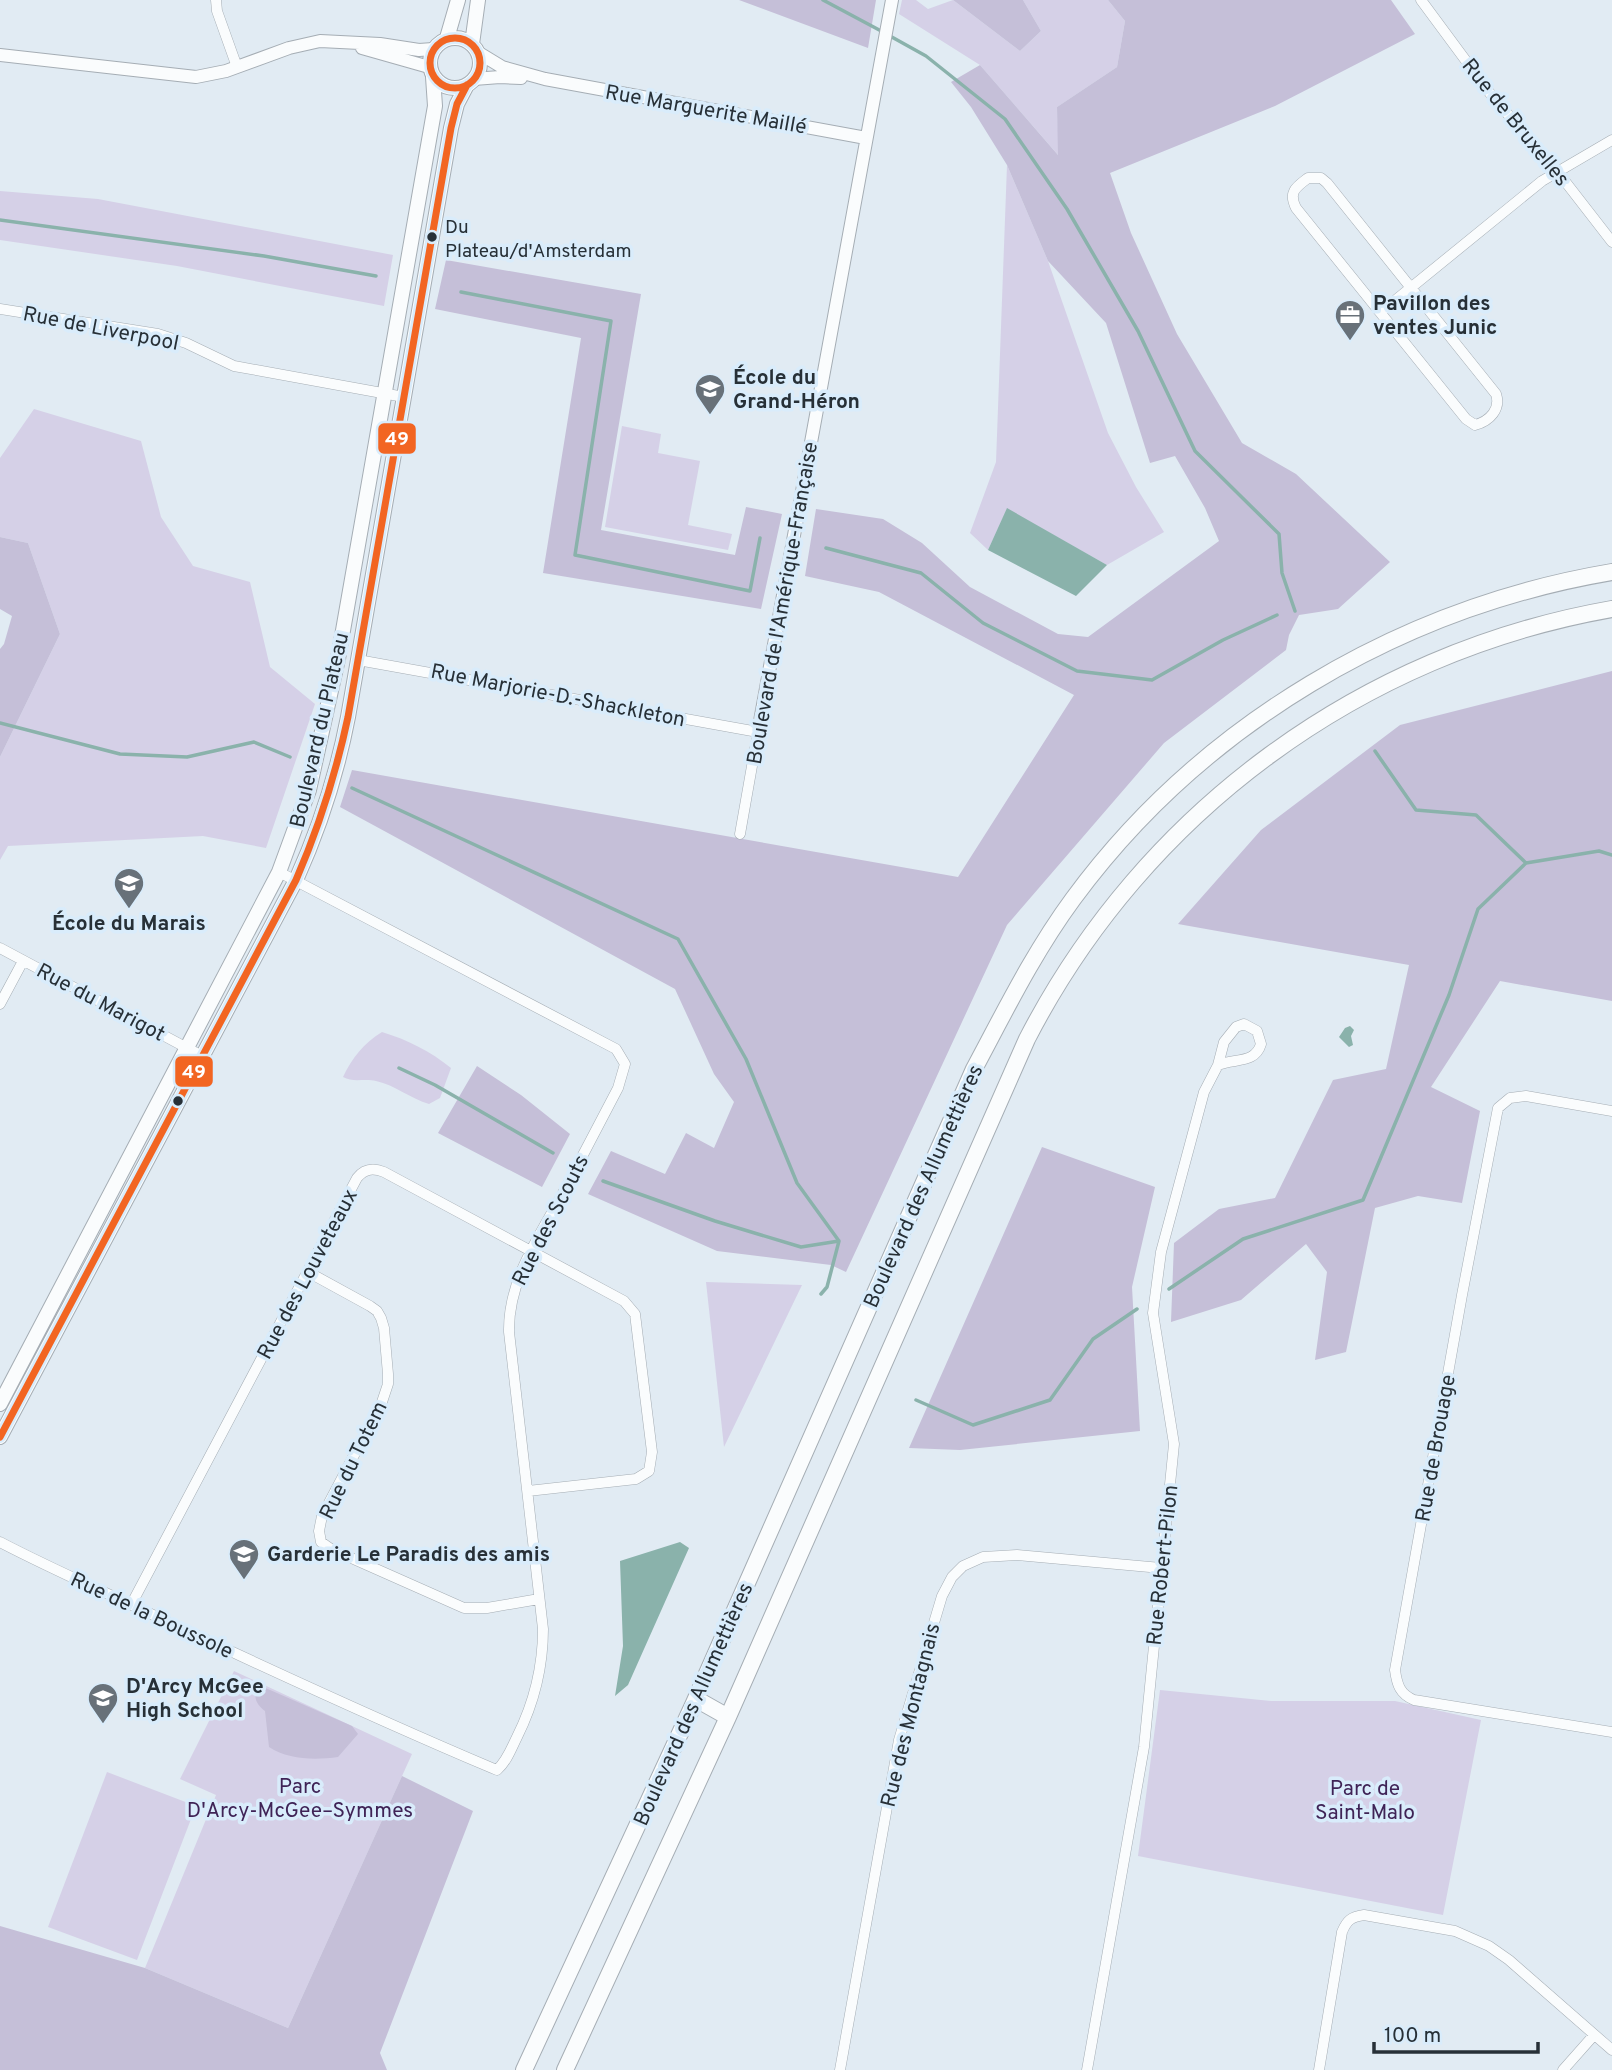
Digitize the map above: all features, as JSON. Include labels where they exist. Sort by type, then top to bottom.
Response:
[{"type":"highway","name":"Boulevard des Allumettières","points":[[524,2070],[696,1699],[975,1069],[1027,968],[1072,900],[1142,818],[1192,771],[1281,702],[1332,671],[1399,636],[1468,609],[1553,584],[1612,572]]},
{"type":"highway","name":"Boulevard des Allumettières","points":[[565,2070],[728,1717],[1027,1039],[1057,984],[1111,906],[1158,853],[1212,802],[1326,716],[1389,681],[1471,646],[1562,619],[1612,609]]},
{"type":"highway","points":[[696,1699],[728,1717]]},
{"type":"main road","points":[[447,38],[458,0]]},
{"type":"main road","points":[[475,48],[456,37],[447,38],[433,49],[431,72],[440,84],[458,88],[471,82],[479,71],[481,62],[475,48],[478,0]]},
{"type":"main road","name":"Boulevard du Plateau","points":[[0,1404],[279,872],[309,790],[338,659],[435,106],[431,72]]},
{"type":"main road","name":"Boulevard du Plateau","points":[[0,1437],[296,880],[320,822],[340,760],[451,128],[457,104],[471,82]]},
{"type":"street","points":[[216,0],[217,11],[237,67]]},
{"type":"street","name":"Boulevard de l'Amérique-Française","points":[[740,834],[892,0]]},
{"type":"street","name":"Rue de Bruxelles","points":[[1421,0],[1492,96],[1557,171],[1612,242]]},
{"type":"street","points":[[0,55],[180,76],[211,75],[306,43],[331,41],[433,49]]},
{"type":"street","points":[[352,44],[431,72]]},
{"type":"street","name":"Rue Marguerite Maillé","points":[[475,48],[502,67],[545,79],[866,138]]},
{"type":"street","name":"Rue Marguerite Maillé","points":[[471,82],[500,77],[545,79]]},
{"type":"street","points":[[1381,312],[1557,171],[1612,140]]},
{"type":"street","points":[[1308,177],[1321,178],[1327,183],[1411,288],[1496,394],[1498,406],[1480,424],[1475,425],[1466,419],[1296,208],[1293,189],[1308,177]]},
{"type":"street","name":"Rue de Liverpool","points":[[0,309],[158,334],[186,343],[234,366],[404,397]]},
{"type":"street","name":"Rue Marjorie-D.-Shackleton","points":[[358,660],[758,732]]},
{"type":"street","name":"Rue des Scouts","points":[[279,872],[615,1049],[623,1058],[625,1070],[618,1088],[530,1251],[512,1297],[509,1321],[543,1646],[537,1686],[525,1721],[504,1764],[497,1770]]},
{"type":"street","name":"Rue du Marigot","points":[[0,948],[202,1056]]},
{"type":"street","points":[[0,1004],[23,961]]},
{"type":"street","name":"Rue Robert-Pilon","points":[[1087,2070],[1142,1759],[1174,1444],[1155,1328],[1154,1290],[1161,1252],[1204,1092],[1218,1065],[1224,1042],[1236,1027],[1244,1024],[1257,1031],[1261,1044],[1256,1055],[1251,1059],[1229,1060],[1218,1065]]},
{"type":"street","name":"Rue de Brouage","points":[[1612,1111],[1526,1096],[1510,1098],[1498,1108],[1464,1281],[1395,1670],[1399,1689],[1414,1700],[1612,1732]]},
{"type":"street","name":"Rue des Louveteaux","points":[[131,1605],[357,1178],[361,1173],[372,1169],[384,1172],[624,1301],[633,1309],[637,1321],[652,1452],[649,1471],[636,1479],[528,1491]]},
{"type":"street","name":"Rue du Totem","points":[[308,1272],[377,1311],[384,1328],[388,1374],[382,1402],[322,1517],[319,1531],[321,1542],[464,1608],[487,1608],[539,1599]]},
{"type":"street","name":"Rue de la Boussole","points":[[0,1542],[82,1584],[381,1721],[497,1770]]},
{"type":"street","name":"Rue des Montagnais","points":[[840,2070],[899,1740],[942,1596],[952,1577],[963,1566],[983,1557],[1017,1555],[1161,1568]]},
{"type":"street","points":[[1319,2070],[1342,1933],[1346,1922],[1353,1916],[1364,1914],[1473,1937],[1509,1960],[1612,2050]]},
{"type":"street","points":[[1563,2070],[1594,2035]]},
{"type":"green space","points":[[902,0],[916,0],[928,9],[953,0],[1020,51],[1041,31],[1023,0],[1108,0],[1125,21],[1117,67],[1057,107],[1059,156],[980,65],[899,14]]},
{"type":"green space","points":[[1007,165],[1048,261],[1108,433],[1136,487],[1164,532],[1107,565],[1007,509],[988,550],[970,533],[996,462]]},
{"type":"green space","points":[[0,191],[98,199],[393,255],[384,306],[177,266],[0,240]]},
{"type":"green space","points":[[34,409],[141,441],[161,517],[193,566],[250,582],[270,667],[315,704],[266,848],[203,836],[8,846],[0,860],[0,757],[60,634],[28,543],[0,537],[0,458]]},
{"type":"green space","points":[[622,426],[661,434],[658,453],[700,461],[688,525],[732,534],[728,550],[605,527]]},
{"type":"green space","points":[[382,1032],[418,1047],[451,1068],[440,1098],[429,1104],[383,1083],[343,1077],[359,1051]]},
{"type":"green space","points":[[706,1282],[802,1285],[724,1447]]},
{"type":"green space","name":"Parc D'Arcy-McGee–Symmes","points":[[234,1671],[412,1754],[288,2028],[145,1968],[216,1795],[180,1779]]},
{"type":"green space","name":"Parc de Saint-Malo","points":[[1160,1690],[1271,1701],[1395,1701],[1481,1720],[1443,1915],[1138,1856]]},
{"type":"green space","points":[[107,1772],[196,1806],[137,1960],[48,1927]]},
{"type":"shaded area","points":[[739,0],[876,0],[868,48]]},
{"type":"shaded area","points":[[953,0],[1023,0],[1041,31],[1020,51]]},
{"type":"shaded area","points":[[1108,0],[1391,0],[1415,34],[1275,106],[1110,173],[1131,233],[1177,334],[1242,443],[1296,474],[1390,562],[1338,609],[1299,615],[1289,635],[1286,650],[1164,743],[1007,925],[846,1272],[831,1265],[717,1251],[588,1194],[611,1151],[665,1174],[686,1133],[714,1148],[734,1102],[714,1074],[675,989],[340,807],[352,770],[958,877],[1074,695],[879,592],[805,576],[816,509],[883,519],[922,543],[970,587],[1058,634],[1088,637],[1219,541],[1205,508],[1175,456],[1150,463],[1106,323],[1048,261],[1007,165],[971,107],[951,82],[980,65],[1058,155],[1057,107],[1117,67],[1125,21]]},
{"type":"shaded area","points":[[446,260],[641,294],[601,530],[735,555],[746,507],[782,514],[761,609],[543,573],[581,338],[435,309]]},
{"type":"shaded area","points":[[1007,508],[1107,565],[1076,596],[988,550]]},
{"type":"shaded area","points":[[0,537],[28,543],[60,634],[0,757],[0,649],[12,616],[0,609]]},
{"type":"shaded area","points":[[1612,671],[1612,1001],[1500,981],[1431,1087],[1480,1111],[1462,1203],[1418,1196],[1375,1208],[1346,1352],[1315,1360],[1327,1272],[1306,1244],[1241,1300],[1171,1322],[1174,1243],[1219,1209],[1275,1198],[1333,1080],[1386,1069],[1409,965],[1178,924],[1261,830],[1400,725]]},
{"type":"shaded area","points":[[1350,1026],[1354,1030],[1351,1036],[1353,1045],[1349,1047],[1339,1037],[1345,1028]]},
{"type":"shaded area","points":[[477,1066],[521,1095],[570,1134],[542,1187],[438,1133]]},
{"type":"shaded area","points":[[1042,1147],[1155,1187],[1132,1287],[1140,1431],[960,1450],[909,1448]]},
{"type":"shaded area","points":[[680,1542],[689,1548],[628,1685],[615,1696],[623,1646],[620,1561]]},
{"type":"shaded area","points":[[261,1686],[352,1726],[358,1734],[338,1757],[302,1758],[277,1751],[269,1747],[265,1711],[256,1699],[256,1693]]},
{"type":"shaded area","points":[[402,1776],[473,1811],[380,2053],[387,2070],[0,2070],[0,1926],[145,1968],[288,2028]]},
{"type":"waterway","points":[[823,0],[883,32]]},
{"type":"waterway","points":[[890,36],[926,56],[1005,119],[1067,209],[1138,331],[1195,451],[1279,534],[1282,573],[1295,611]]},
{"type":"waterway","points":[[0,220],[264,256],[376,276]]},
{"type":"waterway","points":[[461,292],[611,321],[575,555],[750,591],[760,538]]},
{"type":"waterway","points":[[826,548],[921,573],[983,623],[1077,671],[1152,680],[1223,640],[1277,615]]},
{"type":"waterway","points":[[0,723],[120,754],[187,757],[254,742],[290,757]]},
{"type":"waterway","points":[[1375,751],[1416,810],[1476,815],[1526,863],[1599,851],[1612,855]]},
{"type":"waterway","points":[[352,788],[678,939],[746,1059],[797,1183],[839,1241],[827,1287],[821,1294]]},
{"type":"waterway","points":[[1169,1289],[1243,1239],[1363,1200],[1449,995],[1478,909],[1526,863]]},
{"type":"waterway","points":[[399,1068],[435,1085],[553,1153]]},
{"type":"waterway","points":[[603,1181],[715,1221],[801,1247],[839,1241]]},
{"type":"waterway","points":[[916,1400],[973,1425],[1050,1400],[1093,1339],[1137,1309]]},
{"type":"transit line","name":"49","points":[[445,39],[465,39],[479,53],[480,63],[479,73],[465,87],[445,87],[431,73],[431,53],[445,39]]},
{"type":"transit line","name":"49","points":[[0,1437],[296,880],[319,820],[348,717],[451,128],[457,104],[467,85]]},
{"type":"place","name":"Du Plateau/d'Amsterdam","points":[[432,237]]},
{"type":"place","name":"Pavillon des ventes Junic","points":[[1350,342]]},
{"type":"place","name":"École du Grand-Héron","points":[[710,416]]},
{"type":"place","name":"École du Marais","points":[[129,910]]},
{"type":"place","name":"Garderie Le Paradis des amis","points":[[244,1581]]},
{"type":"place","name":"D'Arcy McGee High School","points":[[103,1725]]}]
